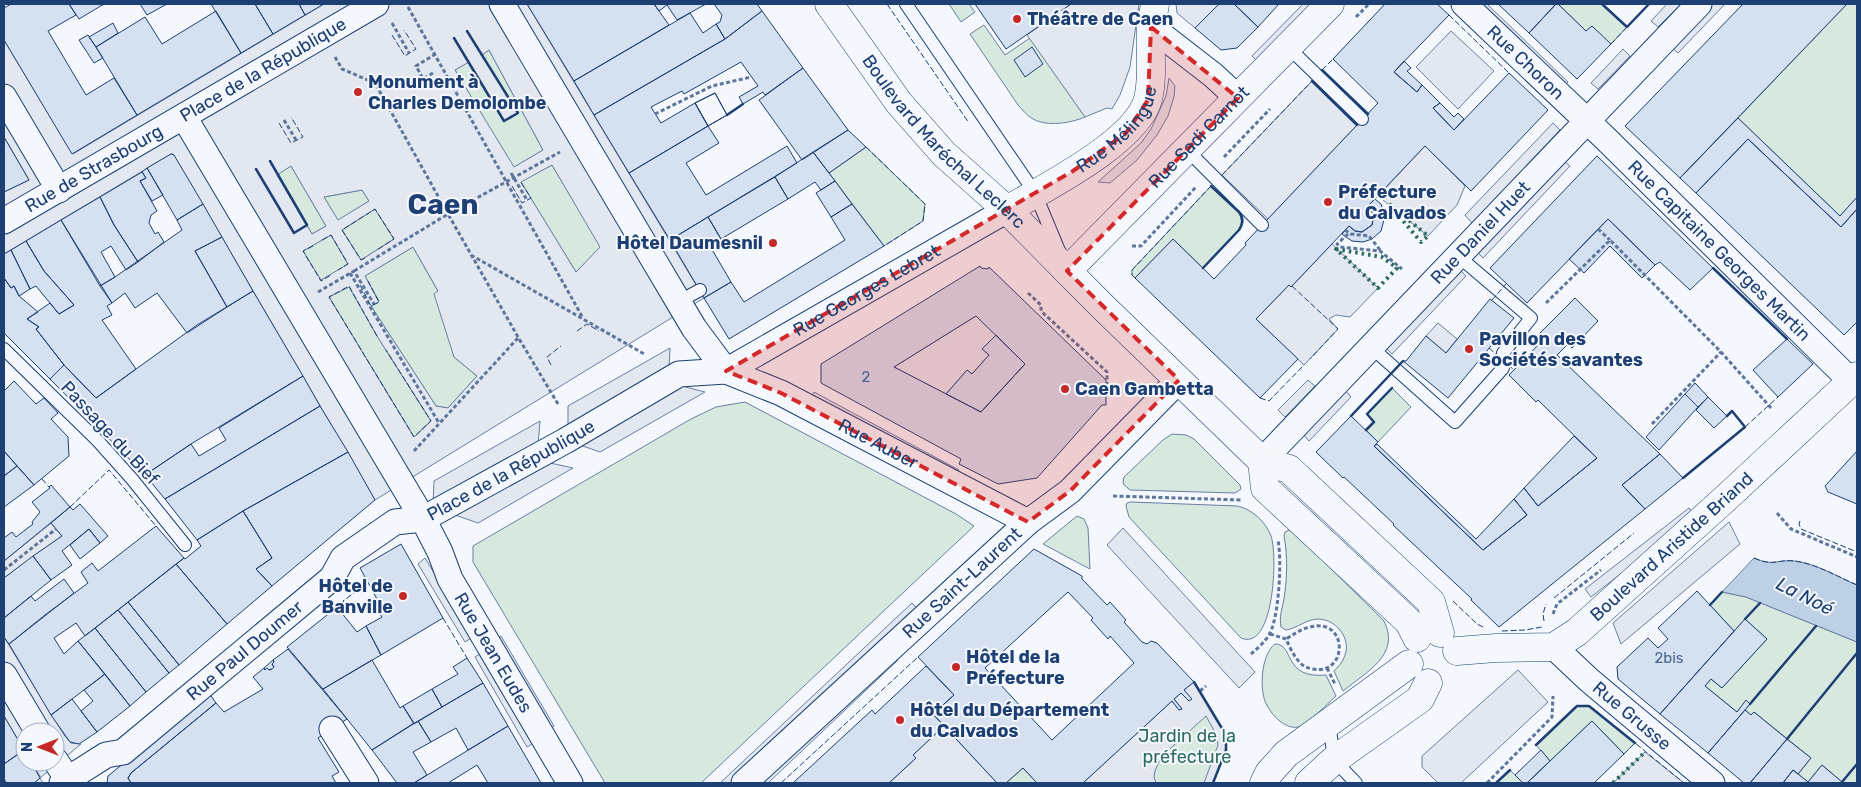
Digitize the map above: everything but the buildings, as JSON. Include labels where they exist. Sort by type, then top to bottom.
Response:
[{"type":"main road","name":"Boulevard Maréchal Leclerc","points":[[829,4],[899,103],[944,154],[1006,210],[1262,461],[1289,469],[1431,602],[1438,641]]},
{"type":"main road","name":"Rue Sadi Carnot","points":[[1067,271],[1330,4]]},
{"type":"main road","name":"Rue Mélingue","points":[[1006,210],[1080,167],[1126,133],[1135,122],[1148,100],[1151,81],[1153,15]]},
{"type":"main road","name":"Boulevard Aristide Briand","points":[[1554,647],[1577,632],[1726,498],[1854,379]]},
{"type":"main road","points":[[1438,641],[1458,660],[1456,668],[1451,675],[1444,680],[1428,682],[1416,676],[1411,670],[1408,654],[1411,645],[1438,641],[1496,648],[1554,647]]},
{"type":"main road","points":[[1264,783],[1286,754],[1409,664]]},
{"type":"main road","points":[[1309,783],[1334,760],[1420,699],[1428,682]]},
{"type":"street","points":[[502,4],[678,302],[694,328],[726,371]]},
{"type":"street","name":"Rue Choron","points":[[1464,4],[1587,121]]},
{"type":"street","name":"Rue Daniel Huet","points":[[1262,461],[1699,4]]},
{"type":"street","name":"Place de la République","points":[[383,11],[184,117],[423,519],[565,441],[679,374],[726,371]]},
{"type":"street","points":[[1153,15],[1238,98]]},
{"type":"street","points":[[4,96],[59,190]]},
{"type":"street","name":"Rue de Strasbourg","points":[[4,221],[184,117]]},
{"type":"street","name":"Rue Capitaine Georges Martin","points":[[1587,121],[1854,379]]},
{"type":"street","name":"Rue Georges Lebret","points":[[726,371],[1006,210]]},
{"type":"street","name":"Rue Auber","points":[[726,371],[781,393],[1028,522]]},
{"type":"street","name":"Rue Saint-Laurent","points":[[744,783],[1028,522],[1070,491],[1179,380]]},
{"type":"street","name":"Rue Paul Doumer","points":[[66,774],[106,755],[123,752],[332,578],[343,558],[395,522],[423,519]]},
{"type":"street","name":"Rue Jean Eudes","points":[[423,519],[440,552],[450,580],[570,783]]},
{"type":"street","name":"Rue Grusse","points":[[1554,647],[1588,680],[1712,783]]},
{"type":"street","points":[[4,675],[32,722]]},
{"type":"street","points":[[332,729],[366,783]]},
{"type":"lane","name":"Boulevard Maréchal Leclerc","points":[[906,4],[1035,193],[1067,271]]},
{"type":"lane","points":[[1288,47],[1362,119]]},
{"type":"lane","points":[[1187,150],[1262,225]]},
{"type":"lane","points":[[1458,256],[1531,318],[1503,353]]},
{"type":"lane","points":[[678,302],[700,290]]},
{"type":"lane","points":[[1371,347],[1455,422],[1503,368]]},
{"type":"lane","name":"Passage du Bief","points":[[4,349],[98,441],[132,479],[185,545]]},
{"type":"lane","points":[[1329,722],[1334,760],[1356,783]]},
{"type":"path","points":[[408,7],[583,318]]},
{"type":"path","points":[[383,11],[409,54]]},
{"type":"path","points":[[433,73],[423,79],[416,66],[434,55]]},
{"type":"path","points":[[342,69],[375,83],[518,338],[558,404]]},
{"type":"path","points":[[655,114],[712,86],[751,77]]},
{"type":"path","points":[[284,120],[296,140]]},
{"type":"path","points":[[296,304],[350,274],[448,214],[582,140]]},
{"type":"path","points":[[511,173],[527,200]]},
{"type":"path","points":[[1598,229],[1721,352],[1772,409]]},
{"type":"path","points":[[1380,251],[1340,247],[1337,244],[1346,232],[1368,236],[1380,251],[1402,269]]},
{"type":"path","points":[[1531,318],[1610,240]]},
{"type":"path","points":[[471,255],[646,354]]},
{"type":"path","points":[[354,271],[374,304]]},
{"type":"path","points":[[350,274],[439,423]]},
{"type":"path","points":[[1028,293],[1041,305],[1042,311],[1107,372],[1106,393],[1115,393]]},
{"type":"path","points":[[395,472],[518,338]]},
{"type":"path","points":[[1652,424],[1721,352]]},
{"type":"path","points":[[1113,496],[1242,500]]},
{"type":"path","points":[[1777,513],[1792,529],[1857,557]]},
{"type":"path","points":[[4,570],[56,529]]},
{"type":"path","points":[[1252,654],[1270,634],[1279,583],[1278,538]]},
{"type":"path","points":[[1270,634],[1286,639],[1297,660],[1303,666],[1310,669],[1324,669],[1330,666],[1339,652],[1340,643],[1333,631],[1320,626],[1301,630],[1286,639]]},
{"type":"path","points":[[1200,691],[1206,686]]},
{"type":"path","points":[[1487,783],[1552,717],[1553,696]]},
{"type":"highlighted area","points":[[1151,27],[1238,98],[1067,271],[1179,380],[1070,491],[1028,522],[781,393],[726,371],[1073,171],[1126,133],[1148,100]]},
{"type":"green space","points":[[949,4],[969,4],[975,12],[961,22]]},
{"type":"green space","points":[[1558,4],[1602,4],[1627,27],[1611,44],[1586,31]]},
{"type":"green space","points":[[1847,4],[1857,4],[1857,197],[1840,216],[1738,118]]},
{"type":"green space","points":[[984,25],[1005,55],[1030,38],[1085,117],[1073,121],[1045,123],[1027,115],[1018,105],[970,34]]},
{"type":"green space","points":[[489,50],[543,150],[513,168],[455,70],[468,62],[504,121],[517,112],[482,55]]},
{"type":"green space","points":[[866,147],[925,204],[923,221],[884,246],[829,173]]},
{"type":"green space","points":[[552,165],[601,247],[576,272],[520,181]]},
{"type":"green space","points":[[291,166],[326,226],[312,234],[277,174]]},
{"type":"green space","points":[[1211,186],[1228,200],[1238,212],[1241,218],[1239,230],[1203,268],[1173,239],[1135,278],[1132,275],[1132,270]]},
{"type":"green space","points":[[362,190],[369,201],[338,221],[324,197]]},
{"type":"green space","points":[[375,209],[394,239],[361,260],[342,230]]},
{"type":"green space","points":[[331,235],[348,264],[321,281],[303,251]]},
{"type":"green space","points":[[413,247],[438,291],[454,357],[477,376],[448,408],[436,406],[371,306],[379,301],[365,276]]},
{"type":"green space","points":[[349,286],[377,336],[431,421],[414,437],[329,297]]},
{"type":"green space","points":[[1392,388],[1411,407],[1378,442],[1366,430],[1374,422],[1367,414]]},
{"type":"green space","points":[[745,402],[956,514],[974,526],[701,783],[605,783],[473,562],[473,546],[691,419],[716,407]]},
{"type":"green space","points":[[1172,434],[1186,435],[1194,439],[1240,485],[1241,489],[1235,493],[1130,490],[1124,485],[1124,477],[1163,440]]},
{"type":"green space","points":[[1127,503],[1237,506],[1248,510],[1258,517],[1266,526],[1271,536],[1274,562],[1271,599],[1267,617],[1261,631],[1252,638],[1241,638],[1129,517],[1126,506]]},
{"type":"green space","points":[[1077,516],[1084,519],[1088,528],[1090,569],[1043,544]]},
{"type":"green space","points":[[1291,529],[1384,621],[1388,633],[1388,644],[1385,653],[1371,669],[1343,691],[1334,671],[1344,658],[1346,649],[1346,643],[1341,631],[1326,620],[1319,619],[1310,620],[1286,630],[1281,627],[1286,576],[1284,536],[1285,532]]},
{"type":"green space","points":[[1722,592],[1746,597],[1857,642],[1857,783],[1842,783],[1822,765],[1808,782],[1798,774],[1811,758],[1754,712],[1751,715],[1745,710],[1750,704],[1746,701],[1737,712],[1705,686],[1711,679],[1722,688],[1767,639],[1745,619],[1734,631],[1710,605]]},
{"type":"green space","points":[[1275,644],[1281,645],[1285,649],[1291,661],[1302,672],[1312,675],[1326,675],[1336,696],[1301,726],[1295,727],[1283,724],[1269,709],[1264,698],[1262,685],[1263,669],[1267,655]]},
{"type":"green space","name":"Jardin de la préfecture","points":[[1194,682],[1226,735],[1226,750],[1213,783],[1083,783],[1172,701],[1179,710],[1187,704],[1191,698]]},
{"type":"green space","points":[[1577,706],[1589,706],[1635,743],[1624,754],[1592,721],[1550,761],[1536,745]]},
{"type":"green space","points":[[1023,768],[1037,783],[1006,783]]},
{"type":"green space","points":[[1510,770],[1523,783],[1496,783]]},
{"type":"shaded area","points":[[324,4],[527,4],[704,298],[375,500],[173,154],[4,254],[4,192],[29,180],[4,137],[4,40],[73,154]],"holes":[[[489,50],[543,150],[514,167],[455,70],[469,62],[504,121],[518,113],[482,55]],[[552,165],[600,247],[576,272],[521,182]],[[291,166],[326,226],[312,234],[277,175]],[[362,190],[369,201],[338,220],[324,197]],[[375,209],[394,239],[361,260],[342,230]],[[331,235],[348,264],[321,280],[303,251]],[[413,247],[438,291],[434,294],[454,357],[477,376],[448,408],[436,406],[371,306],[379,302],[365,276]],[[349,287],[377,336],[431,421],[414,437],[329,297]]]},
{"type":"shaded area","points":[[1071,4],[1139,4],[1130,67],[1120,95],[1112,109],[1107,108],[1085,117],[1027,35]]},
{"type":"shaded area","points":[[1176,4],[1219,4],[1195,28],[1177,13]]},
{"type":"shaded area","points":[[1303,4],[1315,4],[1259,63],[1252,56]]},
{"type":"shaded area","points":[[1475,4],[1487,4],[1568,82],[1562,88]]},
{"type":"shaded area","points":[[1667,4],[1681,4],[1658,27],[1651,21]]},
{"type":"shaded area","points":[[1712,4],[1725,4],[1678,53],[1671,47]]},
{"type":"shaded area","points":[[1451,31],[1494,71],[1458,109],[1416,67]]},
{"type":"shaded area","points":[[1623,49],[1630,56],[1598,89],[1591,83]]},
{"type":"shaded area","points":[[1169,78],[1175,86],[1174,97],[1168,116],[1157,135],[1137,160],[1110,183],[1098,182],[1141,143],[1151,129],[1166,96]]},
{"type":"shaded area","points":[[1312,81],[1357,125],[1268,219],[1222,175]]},
{"type":"shaded area","points":[[1553,123],[1560,130],[1472,223],[1465,215]]},
{"type":"shaded area","points":[[1425,146],[1465,186],[1457,205],[1428,236],[1378,196]]},
{"type":"shaded area","points":[[1563,160],[1570,166],[1483,258],[1476,251]]},
{"type":"shaded area","points":[[1332,244],[1378,288],[1350,317],[1336,315],[1329,319],[1338,329],[1304,365],[1256,319],[1289,285],[1291,287]]},
{"type":"shaded area","points":[[1459,269],[1466,276],[1392,354],[1384,346]]},
{"type":"shaded area","points":[[976,316],[996,335],[982,349],[989,355],[972,374],[967,370],[946,394],[894,367]]},
{"type":"shaded area","points":[[1438,323],[1457,339],[1446,353],[1426,336]]},
{"type":"shaded area","points":[[670,348],[669,368],[568,427],[568,406]]},
{"type":"shaded area","points":[[1308,380],[1315,386],[1285,417],[1278,410]]},
{"type":"shaded area","points":[[678,385],[705,392],[600,452],[577,444]]},
{"type":"shaded area","points":[[1344,389],[1351,397],[1309,441],[1302,433]]},
{"type":"shaded area","points":[[814,392],[959,470],[956,475],[811,397]]},
{"type":"shaded area","points":[[540,421],[538,445],[433,505],[434,481]]},
{"type":"shaded area","points":[[546,462],[573,468],[478,523],[455,515]]},
{"type":"shaded area","points":[[1689,508],[1695,516],[1591,597],[1585,589]]},
{"type":"shaded area","points":[[1729,522],[1740,544],[1621,644],[1613,623]]},
{"type":"shaded area","points":[[51,523],[62,536],[4,578],[4,561]]},
{"type":"shaded area","points":[[1123,528],[1255,672],[1239,688],[1107,545]]},
{"type":"shaded area","points":[[425,558],[473,637],[465,642],[418,564]]},
{"type":"shaded area","points":[[912,603],[917,608],[730,783],[720,783]]},
{"type":"shaded area","points":[[501,636],[554,726],[546,731],[493,641]]},
{"type":"shaded area","points":[[4,637],[56,722],[15,722],[15,735],[4,716]]},
{"type":"shaded area","points":[[483,652],[535,742],[527,747],[475,657]]},
{"type":"shaded area","points":[[895,656],[898,660],[768,783],[760,783]]},
{"type":"shaded area","points":[[1518,670],[1548,702],[1461,783],[1438,783],[1422,767],[1422,756]]},
{"type":"shaded area","name":"Jardin de la préfecture","points":[[1194,682],[1226,735],[1226,750],[1213,783],[1204,783],[1218,745],[1216,734],[1206,716],[1161,757],[1155,771],[1156,783],[1083,783],[1172,701],[1179,710],[1182,709],[1174,699],[1181,693],[1189,701],[1191,699],[1184,690]]},
{"type":"shaded area","points":[[944,726],[997,783],[889,783],[916,758],[913,755]]},
{"type":"shaded area","points":[[65,736],[71,743],[81,744],[65,757]]},
{"type":"shaded area","points":[[1645,752],[1684,783],[1613,783]]},
{"type":"shaded area","points":[[37,772],[47,772],[40,778]]},
{"type":"shaded area","points":[[40,778],[43,783],[34,783]]},
{"type":"water","name":"La Noé","points":[[1754,558],[1766,562],[1795,561],[1803,563],[1857,585],[1857,642],[1746,597],[1722,592]]},
{"type":"hedge","points":[[1389,204],[1428,236],[1421,242],[1389,204]]},
{"type":"hedge","points":[[1336,249],[1382,257],[1397,268],[1378,288],[1336,249]]},
{"type":"hedge","points":[[1613,783],[1645,752]]},
{"type":"fence","points":[[887,4],[969,123]]},
{"type":"fence","points":[[1449,15],[1509,73]]},
{"type":"fence","points":[[1611,44],[1627,27]]},
{"type":"fence","points":[[392,35],[405,56],[416,49],[404,30]]},
{"type":"fence","points":[[1322,70],[1333,59]]},
{"type":"fence","points":[[1222,175],[1312,81]]},
{"type":"fence","points":[[279,123],[291,143],[303,137],[291,117]]},
{"type":"fence","points":[[866,147],[925,204],[923,221],[884,246]]},
{"type":"fence","points":[[512,186],[522,203],[531,198],[520,181]]},
{"type":"fence","points":[[1135,278],[1132,275],[1132,270],[1211,186]]},
{"type":"fence","points":[[365,258],[361,260],[342,230],[375,209],[394,239],[377,250]]},
{"type":"fence","points":[[322,240],[331,235],[348,264],[338,270]]},
{"type":"fence","points":[[313,246],[303,251],[321,281],[331,275]]},
{"type":"fence","points":[[360,285],[371,306],[379,302],[368,281]]},
{"type":"fence","points":[[1492,300],[1506,284]]},
{"type":"fence","points":[[377,336],[349,286],[329,297],[414,437],[431,421],[386,350]]},
{"type":"fence","points":[[1292,286],[1338,329],[1310,359]]},
{"type":"fence","points":[[577,331],[587,324],[599,331]]},
{"type":"fence","points":[[551,365],[547,357],[561,346]]},
{"type":"fence","points":[[1489,348],[1514,370]]},
{"type":"fence","points":[[1260,398],[1269,401],[1304,365]]},
{"type":"fence","points":[[1745,427],[1778,397]]},
{"type":"fence","points":[[70,507],[109,470],[156,526]]},
{"type":"fence","points":[[42,479],[49,487]]},
{"type":"fence","points":[[1800,521],[1801,529],[1857,552]]},
{"type":"fence","points":[[1554,598],[1634,533]]},
{"type":"fence","points":[[1754,558],[1766,562],[1795,561],[1803,563],[1857,585]]},
{"type":"fence","points":[[340,610],[346,605],[343,601],[368,583]]},
{"type":"fence","points":[[1453,601],[1477,624],[1485,628]]},
{"type":"fence","points":[[1544,621],[1543,614],[1546,604]]},
{"type":"fence","points":[[443,618],[467,658]]},
{"type":"fence","points":[[1502,631],[1542,627]]},
{"type":"fence","points":[[781,783],[918,657]]},
{"type":"fence","points":[[1624,754],[1635,743],[1684,783]]},
{"type":"wall","points":[[1602,4],[1627,27],[1649,4]]},
{"type":"wall","points":[[454,38],[504,121],[518,113],[467,31]]},
{"type":"wall","points":[[1322,70],[1368,114]]},
{"type":"wall","points":[[1312,81],[1357,125]]},
{"type":"wall","points":[[727,115],[743,104]]},
{"type":"wall","points":[[256,169],[294,233],[307,225],[270,161]]},
{"type":"wall","points":[[1203,268],[1239,230],[1242,221],[1242,216],[1239,212],[1211,186]]},
{"type":"wall","points":[[1713,268],[1787,339]]},
{"type":"wall","points":[[1351,416],[1403,361]]},
{"type":"wall","points":[[1366,430],[1374,422],[1367,414],[1392,388]]},
{"type":"wall","points":[[1683,478],[1745,427],[1732,411],[1727,416]]},
{"type":"wall","points":[[1710,605],[1722,592]]},
{"type":"wall","points":[[1745,619],[1760,603]]},
{"type":"wall","points":[[1750,704],[1816,626]]},
{"type":"wall","points":[[1787,739],[1857,653]]},
{"type":"wall","points":[[1194,682],[1226,735],[1226,750],[1213,783]]},
{"type":"wall","points":[[1536,745],[1577,706],[1589,706],[1635,743]]},
{"type":"wall","points":[[1842,782],[1857,764]]},
{"type":"wall","points":[[1496,783],[1510,770]]},
{"type":"place","name":"Théâtre de Caen","points":[[1017,19]]},
{"type":"place","name":"Monument à Charles Demolombe","points":[[358,92]]},
{"type":"place","name":"Préfecture du Calvados","points":[[1328,202]]},
{"type":"place","name":"Hôtel Daumesnil","points":[[773,243]]},
{"type":"place","name":"Pavillon des Sociétés savantes","points":[[1469,349]]},
{"type":"place","name":"Caen Gambetta","points":[[1065,389]]},
{"type":"place","name":"Hôtel de Banville","points":[[403,596]]},
{"type":"place","name":"Hôtel de la Préfecture","points":[[956,667]]},
{"type":"place","name":"Hôtel du Département du Calvados","points":[[900,720]]},
{"type":"district","name":"Caen","points":[[443,204]]}]
